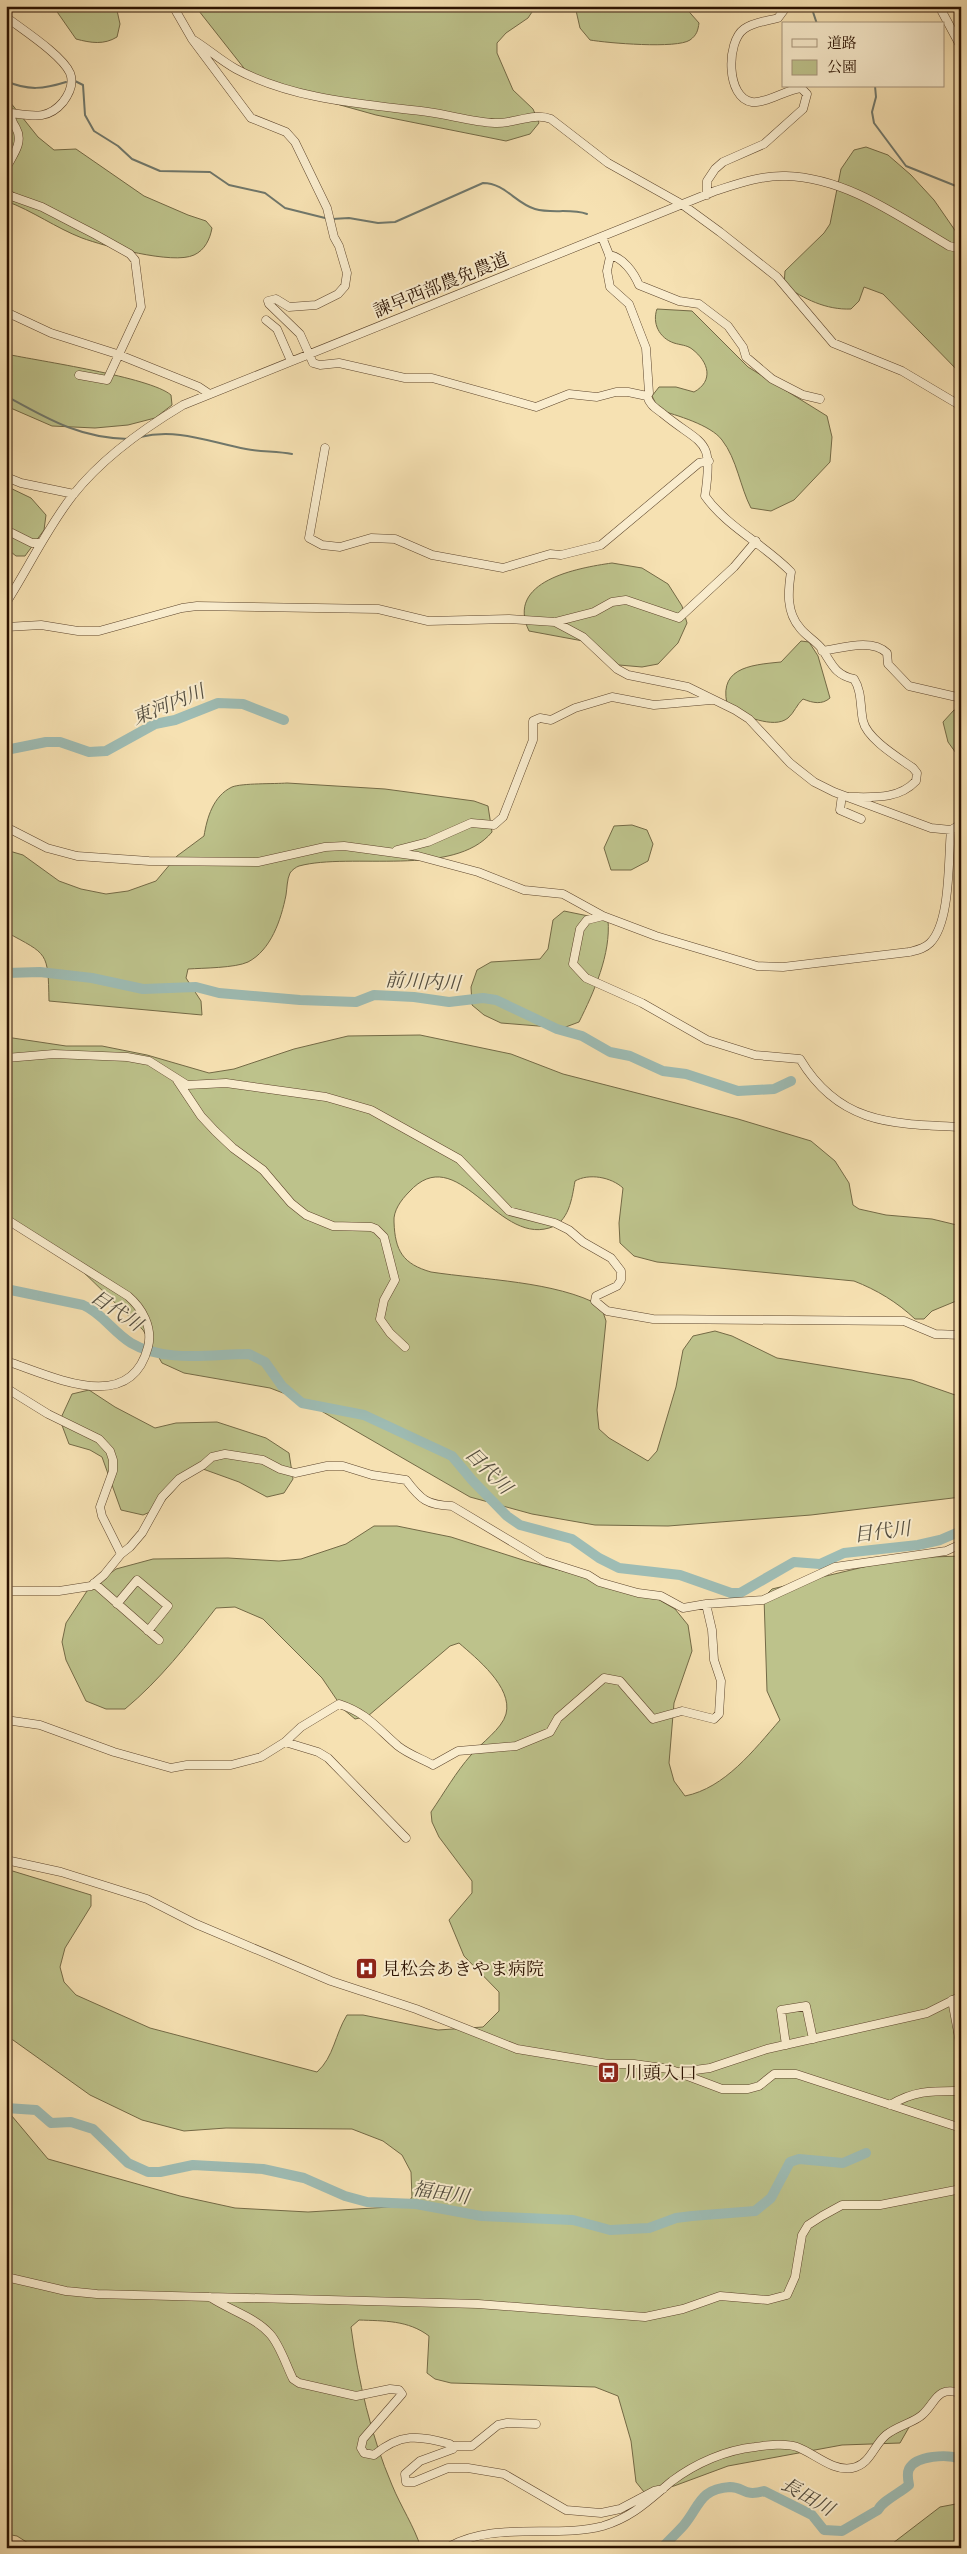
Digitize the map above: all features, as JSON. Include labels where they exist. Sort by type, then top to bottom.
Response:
[{"type":"street","points":[[173,6],[192,39],[251,118],[290,136],[327,208],[347,273],[346,286],[338,294],[316,305],[289,307],[276,299],[268,301],[300,334],[313,363],[320,365],[339,363],[405,378],[432,378],[500,399],[519,401],[536,407],[568,394],[597,397],[616,392],[628,392],[647,396]]},
{"type":"street","points":[[707,195],[706,181],[715,169],[723,162],[764,144],[793,120],[806,104],[807,94],[800,88],[790,89],[758,102],[750,102],[741,95],[732,75],[732,52],[739,34],[756,23],[778,18],[787,6]]},
{"type":"street","points":[[939,6],[961,47]]},
{"type":"street","points":[[6,17],[64,63],[71,75],[71,88],[55,112],[43,117],[9,113],[20,137],[19,145],[6,168]]},
{"type":"street","points":[[192,39],[236,69],[276,86],[368,107],[429,112],[497,123],[541,116],[564,128],[608,163],[683,205],[777,277],[834,342],[902,371],[961,406]]},
{"type":"street","name":"諫早西部農免農道","points":[[6,603],[41,543],[74,494],[121,447],[142,430],[183,405],[208,393],[308,355],[707,195],[760,178],[784,176],[839,185],[858,193],[949,246],[961,249]]},
{"type":"street","points":[[6,192],[11,196],[42,206],[130,254],[135,260],[141,307],[120,356],[107,380],[79,375]]},
{"type":"street","points":[[602,237],[609,255],[607,271],[610,286],[628,304],[646,348],[649,393],[647,396],[650,404],[673,424],[690,432],[703,444],[709,461],[705,496],[717,512],[756,541],[791,572],[787,597],[798,626],[822,651],[835,671],[845,678],[854,680],[858,686],[864,724],[878,742],[913,768],[917,774],[916,781],[900,793],[885,797],[846,796]]},
{"type":"street","points":[[609,255],[615,256],[623,262],[635,276],[639,285],[679,301],[700,304],[728,326],[743,347],[746,357],[772,379],[802,395],[820,400]]},
{"type":"street","points":[[6,312],[51,334],[120,356],[199,387],[208,393]]},
{"type":"street","points":[[266,320],[277,329],[291,361]]},
{"type":"street","points":[[325,448],[309,538],[322,544],[340,546],[371,538],[395,539],[432,555],[503,568],[550,554],[561,555],[601,545],[699,463],[709,461]]},
{"type":"street","points":[[6,477],[21,483],[74,494]]},
{"type":"street","points":[[6,530],[28,541],[41,543]]},
{"type":"street","points":[[6,627],[41,625],[78,631],[100,631],[182,608],[197,606],[378,610],[428,621],[509,619],[555,622],[594,612],[612,602],[626,600],[679,618],[734,567],[756,541]]},
{"type":"street","points":[[555,622],[583,637],[617,669],[628,676],[688,687],[750,719],[773,747],[814,782],[922,825],[951,830],[961,824]]},
{"type":"street","points":[[822,651],[868,645],[884,649],[887,653],[888,664],[909,686],[961,698]]},
{"type":"street","points":[[392,852],[428,842],[471,823],[494,825],[503,817],[533,740],[533,721],[540,718],[551,720],[575,708],[612,697],[654,705],[713,699]]},
{"type":"street","points":[[846,796],[840,810],[861,819]]},
{"type":"street","points":[[6,827],[47,848],[77,856],[149,861],[258,862],[335,846],[392,852],[478,872],[524,890],[563,894],[603,916],[656,936],[757,966],[783,967],[922,949],[930,942],[940,926],[946,897],[951,830]]},
{"type":"street","points":[[603,916],[587,920],[580,929],[573,964],[586,978],[642,1003],[708,1040],[755,1056],[800,1059],[816,1082],[833,1099],[848,1110],[899,1123],[961,1127]]},
{"type":"street","points":[[6,1058],[54,1054],[127,1057],[148,1061],[175,1076],[186,1085],[226,1083],[326,1097],[371,1110],[459,1159],[509,1211],[555,1223],[611,1258],[621,1271],[621,1280],[616,1286],[596,1296],[595,1302],[607,1311],[653,1319],[904,1320],[935,1334],[961,1335]]},
{"type":"street","points":[[175,1076],[184,1092],[216,1131],[232,1148],[263,1170],[291,1203],[315,1220],[333,1226],[371,1227],[384,1236],[395,1280],[384,1300],[380,1319],[390,1333],[405,1347]]},
{"type":"street","points":[[6,1219],[138,1304],[144,1316],[149,1342],[140,1366],[118,1384],[101,1388],[54,1377],[6,1360]]},
{"type":"street","points":[[6,1388],[48,1414],[99,1439],[110,1451],[113,1460],[113,1471],[100,1507],[102,1516],[121,1554]]},
{"type":"street","points":[[6,1591],[59,1591],[81,1588],[94,1583],[104,1575],[142,1533],[162,1497],[179,1479],[203,1465],[212,1457],[224,1454],[262,1460],[280,1469],[296,1473],[327,1466],[343,1466],[372,1475],[406,1480],[419,1497],[434,1505],[452,1506],[544,1561],[588,1575],[599,1582],[638,1593],[661,1596],[682,1608],[706,1604],[763,1600],[835,1567],[946,1551],[961,1544]]},
{"type":"street","points":[[117,1604],[136,1580],[168,1606],[148,1631]]},
{"type":"street","points":[[94,1583],[159,1640]]},
{"type":"street","points":[[6,1720],[40,1725],[114,1752],[171,1768],[187,1765],[231,1765],[262,1757],[285,1742],[301,1727],[339,1704],[356,1710],[378,1726],[399,1747],[433,1765],[458,1750],[516,1746],[550,1732],[558,1718],[604,1678],[620,1681],[653,1718],[682,1711],[714,1719],[719,1714],[721,1681],[714,1660],[712,1630],[706,1604]]},
{"type":"street","points":[[285,1742],[318,1752],[328,1758],[406,1838]]},
{"type":"street","points":[[6,1860],[61,1872],[146,1899],[196,1924],[331,1981],[416,2009],[517,2049],[561,2058],[608,2064],[634,2064],[678,2072],[706,2085],[722,2089],[759,2086],[774,2074],[796,2074],[961,2128]]},
{"type":"street","points":[[678,2072],[710,2068],[786,2045],[927,2013],[961,1996]]},
{"type":"street","points":[[952,2000],[959,2025],[960,2043]]},
{"type":"street","points":[[786,2045],[781,2010],[806,2006],[813,2039]]},
{"type":"street","points":[[890,2105],[906,2095],[922,2091],[961,2091]]},
{"type":"street","points":[[6,2277],[82,2292],[478,2304],[645,2317],[683,2309],[720,2296],[768,2300],[778,2299],[787,2295],[794,2277],[802,2235],[808,2225],[822,2216],[842,2205],[880,2205],[961,2189]]},
{"type":"street","points":[[210,2297],[226,2309],[261,2326],[271,2335],[293,2379],[299,2383],[356,2396],[371,2395],[390,2389],[398,2390],[402,2394],[400,2399],[389,2407],[363,2439],[361,2448],[364,2453],[374,2455],[386,2445],[401,2438],[420,2437],[452,2446],[472,2446],[498,2425],[507,2423],[536,2424]]},
{"type":"street","points":[[447,2548],[490,2534],[538,2530],[572,2531],[603,2526],[633,2514],[663,2489],[708,2460],[756,2446],[795,2446],[836,2468],[856,2467],[871,2456],[884,2436],[900,2425],[922,2416],[935,2398],[950,2391],[961,2394]]},
{"type":"street","points":[[452,2446],[453,2449],[444,2454],[420,2461],[409,2469],[404,2479],[414,2482],[448,2468],[468,2468],[504,2474],[566,2510],[601,2513],[620,2509],[654,2491],[663,2489]]},
{"type":"green space","points":[[53,6],[116,6],[120,24],[117,37],[112,40],[97,42],[76,39]]},
{"type":"green space","points":[[195,6],[536,6],[528,18],[506,33],[497,43],[497,53],[513,90],[533,109],[539,123],[530,134],[506,141],[376,115],[308,96],[247,72]]},
{"type":"green space","points":[[575,6],[684,6],[699,23],[698,30],[690,40],[683,43],[657,45],[626,44],[590,40],[580,28]]},
{"type":"green space","points":[[6,97],[38,137],[54,150],[76,149],[144,196],[206,221],[212,228],[204,247],[194,255],[171,258],[122,250],[82,238],[6,201]]},
{"type":"green space","points":[[866,147],[888,155],[911,175],[934,200],[961,239],[961,374],[883,294],[864,287],[859,301],[851,309],[842,309],[816,303],[784,285],[785,271],[824,233],[830,224],[841,169],[854,150]]},
{"type":"green space","points":[[657,309],[692,311],[748,367],[827,416],[832,437],[830,462],[794,500],[771,511],[751,508],[735,464],[722,440],[702,425],[659,410],[652,396],[659,387],[676,387],[694,392],[705,382],[707,371],[698,354],[692,349],[664,338],[656,325]]},
{"type":"green space","points":[[6,354],[93,370],[141,382],[159,388],[171,395],[172,405],[155,418],[128,425],[95,428],[52,426],[6,406]]},
{"type":"green space","points":[[6,486],[31,498],[46,515],[44,530],[25,556],[16,556],[6,548]]},
{"type":"green space","points":[[612,563],[642,568],[668,584],[682,606],[687,623],[678,643],[658,664],[642,667],[619,665],[601,650],[583,641],[529,631],[524,614],[527,600],[535,589],[548,580],[564,574]]},
{"type":"green space","points":[[801,641],[809,642],[818,656],[830,698],[824,702],[817,703],[803,699],[788,718],[775,722],[758,720],[729,711],[726,697],[727,686],[731,677],[747,667],[781,662]]},
{"type":"green space","points":[[954,710],[961,711],[961,760],[948,742],[943,722]]},
{"type":"green space","points":[[287,783],[385,789],[474,801],[488,806],[492,832],[475,846],[453,855],[401,861],[321,862],[295,868],[289,875],[284,905],[278,924],[269,942],[256,957],[242,964],[188,969],[186,978],[201,1001],[202,1015],[49,1001],[48,972],[43,956],[30,945],[6,932],[6,850],[23,855],[59,881],[81,889],[106,894],[128,891],[156,881],[177,856],[204,836],[212,808],[225,791],[232,787],[243,785]]},
{"type":"green space","points":[[632,825],[647,830],[653,844],[648,861],[631,870],[611,870],[604,848],[614,826]]},
{"type":"green space","points":[[564,911],[608,920],[607,946],[604,959],[596,986],[579,1022],[563,1028],[501,1023],[484,1015],[472,1005],[471,987],[477,970],[491,962],[540,959],[548,949],[553,920]]},
{"type":"green space","points":[[420,1035],[511,1054],[563,1074],[738,1119],[811,1141],[835,1161],[849,1183],[853,1205],[859,1209],[886,1215],[932,1219],[961,1226],[961,1299],[932,1311],[924,1319],[915,1319],[886,1297],[854,1281],[657,1262],[634,1256],[620,1243],[619,1223],[623,1188],[612,1181],[600,1177],[587,1177],[575,1181],[571,1202],[565,1215],[561,1221],[549,1228],[530,1229],[512,1222],[460,1184],[444,1178],[427,1179],[409,1192],[398,1206],[394,1218],[396,1241],[402,1255],[421,1269],[431,1272],[541,1286],[563,1291],[601,1306],[606,1321],[597,1410],[599,1429],[609,1438],[648,1461],[657,1451],[676,1387],[683,1350],[693,1336],[715,1331],[732,1336],[777,1358],[912,1380],[961,1397],[961,1497],[811,1515],[668,1526],[595,1525],[532,1514],[470,1497],[304,1401],[270,1388],[184,1373],[162,1363],[143,1330],[74,1263],[6,1217],[6,1037],[66,1046],[102,1046],[147,1055],[209,1073],[234,1069],[294,1049],[348,1036]]},
{"type":"green space","points":[[89,1390],[115,1407],[155,1428],[176,1423],[217,1422],[266,1438],[289,1453],[293,1479],[284,1493],[267,1497],[239,1482],[203,1469],[187,1476],[157,1509],[143,1515],[121,1510],[102,1457],[90,1450],[69,1444],[60,1420],[72,1394]]},
{"type":"green space","points":[[374,1526],[397,1526],[451,1537],[526,1561],[649,1594],[675,1609],[688,1625],[692,1651],[674,1703],[669,1763],[674,1781],[685,1796],[700,1792],[726,1776],[749,1755],[780,1720],[767,1691],[764,1597],[772,1589],[901,1558],[961,1556],[961,2386],[935,2395],[912,2422],[900,2443],[842,2445],[728,2466],[674,2486],[644,2492],[636,2482],[631,2441],[618,2396],[595,2387],[451,2383],[435,2379],[427,2373],[429,2336],[404,2324],[359,2320],[351,2327],[357,2367],[372,2427],[384,2466],[421,2548],[36,2548],[17,2536],[6,2534],[6,2109],[48,2159],[180,2196],[235,2208],[308,2212],[406,2206],[412,2197],[411,2172],[402,2155],[383,2141],[352,2129],[226,2128],[184,2131],[142,2120],[90,2095],[6,2035],[6,1869],[91,1895],[91,1906],[65,1948],[60,1967],[64,1982],[76,1995],[150,2028],[317,2072],[331,2052],[347,2015],[363,2015],[438,2030],[483,2027],[499,2011],[499,1992],[464,1956],[449,1920],[472,1893],[472,1881],[439,1837],[432,1822],[431,1812],[455,1775],[471,1755],[491,1736],[504,1720],[506,1714],[507,1704],[499,1684],[483,1665],[459,1643],[450,1646],[368,1716],[355,1719],[343,1709],[322,1678],[263,1619],[235,1607],[216,1608],[162,1674],[125,1709],[106,1709],[86,1701],[66,1660],[62,1642],[66,1623],[87,1591],[116,1569],[153,1559],[228,1558],[279,1561],[301,1559],[346,1544]]},
{"type":"green space","points":[[961,2503],[961,2548],[874,2548],[893,2543],[940,2507]]},
{"type":"waterway","points":[[811,6],[816,22]]},
{"type":"waterway","points":[[6,81],[29,88],[66,82]]},
{"type":"waterway","points":[[75,81],[83,85],[85,115],[94,131],[118,146],[132,159],[160,171],[210,172],[229,185],[265,193],[285,208],[325,218]]},
{"type":"waterway","points":[[875,88],[876,97],[872,112],[874,123],[906,166],[956,186],[961,191]]},
{"type":"waterway","points":[[332,219],[349,218],[378,223],[395,222],[483,183],[498,186],[535,209],[574,211],[587,214]]},
{"type":"waterway","points":[[6,396],[64,426],[94,435],[128,439]]},
{"type":"waterway","points":[[140,437],[167,434],[180,435],[257,451],[292,454]]},
{"type":"waterway","name":"東河内川","points":[[6,750],[46,742],[60,742],[89,752],[106,751],[155,724],[175,720],[218,703],[243,704],[284,720]]},
{"type":"waterway","name":"前川内川","points":[[6,973],[40,972],[92,978],[143,989],[196,987],[219,993],[300,1000],[356,1002],[374,995],[414,997],[449,1002],[483,998],[496,1000],[557,1029],[582,1036],[610,1052],[630,1056],[663,1071],[686,1074],[738,1091],[774,1089],[791,1081]]},
{"type":"waterway","name":"目代川","points":[[6,1289],[83,1305],[90,1308],[131,1343],[158,1353],[188,1356],[249,1354],[265,1362],[282,1386],[302,1403],[364,1415],[452,1456],[507,1516],[520,1525],[572,1539],[599,1558],[619,1568],[680,1575],[731,1593],[740,1593],[794,1562],[820,1564],[844,1553],[918,1545],[940,1540],[961,1531]]},
{"type":"waterway","name":"福田川","points":[[6,2108],[36,2110],[51,2123],[71,2122],[93,2129],[128,2163],[148,2172],[160,2172],[193,2165],[263,2169],[304,2178],[345,2196],[367,2202],[416,2204],[481,2216],[573,2220],[610,2230],[649,2228],[676,2218],[755,2211],[771,2198],[790,2162],[799,2159],[843,2163],[866,2153]]},
{"type":"waterway","name":"長田川","points":[[662,2548],[684,2525],[701,2500],[712,2491],[720,2488],[735,2487],[752,2493],[764,2491],[812,2515],[824,2530],[842,2531],[878,2510],[887,2500],[909,2485],[909,2469],[913,2464],[925,2458],[941,2456],[961,2459]]},
{"type":"place","name":"見松会あきやま病院","points":[[366,1969]]},
{"type":"place","name":"川頭入口","points":[[609,2073]]}]
